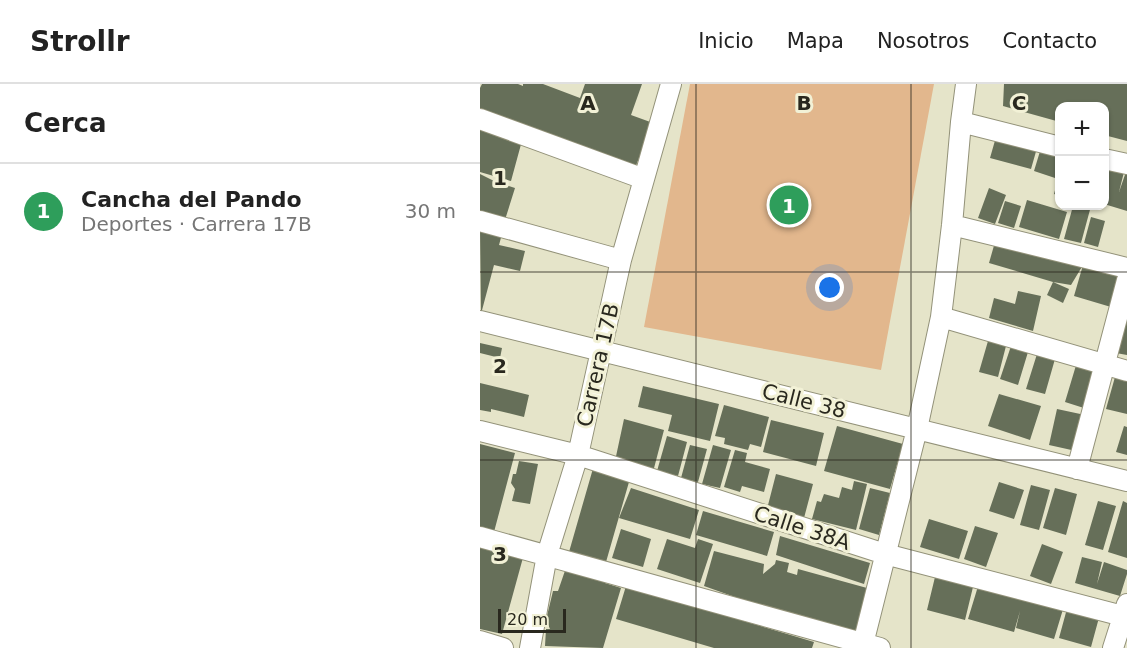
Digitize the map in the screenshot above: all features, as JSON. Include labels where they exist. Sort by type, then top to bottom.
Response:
[{"type":"street","name":"Carrera 17B","points":[[530,648],[547,555],[578,454],[621,261],[671,84]]},
{"type":"street","points":[[480,537],[869,647],[885,554],[917,429],[940,317],[966,84]]},
{"type":"street","points":[[480,119],[644,179]]},
{"type":"street","points":[[961,122],[1055,146]]},
{"type":"street","points":[[1109,160],[1127,164]]},
{"type":"street","points":[[480,221],[621,261]]},
{"type":"street","points":[[952,225],[1127,268]]},
{"type":"street","points":[[1077,469],[1127,280]]},
{"type":"street","points":[[940,317],[1127,371]]},
{"type":"street","name":"Calle 38","points":[[480,321],[1127,481]]},
{"type":"street","name":"Calle 38A","points":[[480,431],[578,454],[885,554],[1126,612]]},
{"type":"street","points":[[1113,648],[1126,612]]},
{"type":"street","points":[[480,641],[503,648]]},
{"type":"shaded area","points":[[690,84],[934,84],[881,370],[644,327]]},
{"type":"building","points":[[482,84],[523,86],[523,84],[543,84],[580,98],[585,84],[642,84],[631,115],[653,123],[635,168],[480,108]]},
{"type":"building","points":[[1004,84],[1127,84],[1127,141],[1109,136],[1109,102],[1055,102],[1055,121],[1003,106]]},
{"type":"building","points":[[480,121],[523,137],[511,181],[480,172]]},
{"type":"building","points":[[996,137],[1037,148],[1031,169],[990,158]]},
{"type":"building","points":[[1041,148],[1055,152],[1055,178],[1034,171]]},
{"type":"building","points":[[1109,169],[1124,172],[1119,192],[1127,169],[1127,211],[1109,206]]},
{"type":"building","points":[[480,174],[515,188],[504,223],[480,215]]},
{"type":"building","points":[[989,188],[1006,195],[995,224],[978,218]]},
{"type":"building","points":[[1027,200],[1067,212],[1059,239],[1019,227]]},
{"type":"building","points":[[1005,201],[1021,206],[1014,228],[998,223]]},
{"type":"building","points":[[1072,210],[1090,210],[1081,243],[1064,239]]},
{"type":"building","points":[[1091,217],[1105,221],[1098,247],[1084,243]]},
{"type":"building","points":[[480,228],[502,234],[499,245],[525,251],[520,271],[494,265],[481,314]]},
{"type":"building","points":[[995,242],[1083,265],[1071,285],[1053,282],[989,263]]},
{"type":"building","points":[[1083,265],[1120,275],[1111,307],[1074,296]]},
{"type":"building","points":[[1053,282],[1069,289],[1063,303],[1047,295]]},
{"type":"building","points":[[1018,291],[1041,296],[1033,331],[989,318],[994,298],[1015,304]]},
{"type":"building","points":[[1125,321],[1127,322],[1127,355],[1116,353]]},
{"type":"building","points":[[988,341],[1006,346],[998,377],[979,372]]},
{"type":"building","points":[[480,343],[502,348],[500,358],[480,353]]},
{"type":"building","points":[[1011,346],[1028,352],[1018,385],[1000,379]]},
{"type":"building","points":[[1037,354],[1055,359],[1045,394],[1026,389]]},
{"type":"building","points":[[1077,362],[1099,369],[1087,409],[1065,402]]},
{"type":"building","points":[[1115,377],[1127,380],[1127,414],[1106,409]]},
{"type":"building","points":[[480,383],[529,395],[524,417],[491,409],[491,412],[480,410]]},
{"type":"building","points":[[643,386],[719,404],[710,441],[668,431],[672,415],[638,407]]},
{"type":"building","points":[[999,394],[1041,406],[1030,440],[988,426]]},
{"type":"building","points":[[724,405],[769,417],[761,447],[750,444],[748,450],[724,444],[725,438],[715,436]]},
{"type":"building","points":[[1057,409],[1085,415],[1076,451],[1049,445]]},
{"type":"building","points":[[624,419],[664,430],[653,472],[615,461]]},
{"type":"building","points":[[771,420],[824,433],[816,466],[763,452]]},
{"type":"building","points":[[837,426],[903,444],[890,489],[824,471]]},
{"type":"building","points":[[1124,426],[1127,427],[1127,455],[1116,452]]},
{"type":"building","points":[[667,436],[687,442],[678,476],[657,471]]},
{"type":"building","points":[[480,444],[515,453],[494,532],[480,528]]},
{"type":"building","points":[[690,445],[707,449],[698,482],[681,478]]},
{"type":"building","points":[[713,445],[731,450],[720,488],[702,484]]},
{"type":"building","points":[[735,450],[747,453],[745,462],[770,469],[764,492],[742,486],[740,492],[724,487]]},
{"type":"building","points":[[519,461],[538,464],[530,504],[512,501],[515,489],[511,483]]},
{"type":"building","points":[[594,465],[631,475],[606,562],[569,552]]},
{"type":"building","points":[[776,474],[813,484],[804,518],[767,509]]},
{"type":"building","points":[[854,481],[867,484],[856,530],[812,519],[817,501],[821,502],[824,494],[839,498],[842,487],[852,490]]},
{"type":"building","points":[[999,482],[1024,490],[1014,519],[989,511]]},
{"type":"building","points":[[1031,485],[1050,490],[1039,530],[1020,525]]},
{"type":"building","points":[[631,488],[699,510],[690,539],[619,518]]},
{"type":"building","points":[[870,488],[890,493],[879,535],[859,529]]},
{"type":"building","points":[[1055,488],[1077,494],[1066,535],[1043,528]]},
{"type":"building","points":[[1098,501],[1116,506],[1103,550],[1085,545]]},
{"type":"building","points":[[1123,501],[1127,503],[1127,558],[1108,552]]},
{"type":"building","points":[[703,511],[774,532],[767,556],[696,535]]},
{"type":"building","points":[[929,519],[968,531],[959,559],[920,547]]},
{"type":"building","points":[[975,526],[998,533],[986,567],[964,559]]},
{"type":"building","points":[[621,529],[651,539],[643,567],[612,558]]},
{"type":"building","points":[[780,536],[870,563],[864,584],[776,555]]},
{"type":"building","points":[[667,539],[695,548],[698,539],[713,544],[700,583],[657,569]]},
{"type":"building","points":[[480,543],[524,554],[502,634],[480,629]]},
{"type":"building","points":[[1042,544],[1063,552],[1051,584],[1030,576]]},
{"type":"building","points":[[714,551],[764,564],[763,574],[775,564],[776,560],[789,563],[787,572],[797,575],[798,569],[867,588],[855,634],[763,607],[704,586]]},
{"type":"building","points":[[1082,557],[1102,562],[1097,584],[1104,562],[1127,570],[1120,596],[1075,583]]},
{"type":"building","points":[[568,562],[605,573],[605,583],[621,588],[603,648],[545,646],[546,629],[550,629],[546,620],[553,591],[558,591]]},
{"type":"building","points":[[935,577],[973,587],[965,620],[927,610]]},
{"type":"building","points":[[979,583],[1064,606],[1054,639],[1016,628],[1020,611],[1014,632],[968,619]]},
{"type":"building","points":[[626,586],[814,642],[812,648],[714,648],[616,619]]},
{"type":"building","points":[[1068,605],[1100,614],[1091,647],[1059,638]]},
{"type":"place","name":"Cancha del Pando","points":[[789,205]]}]
